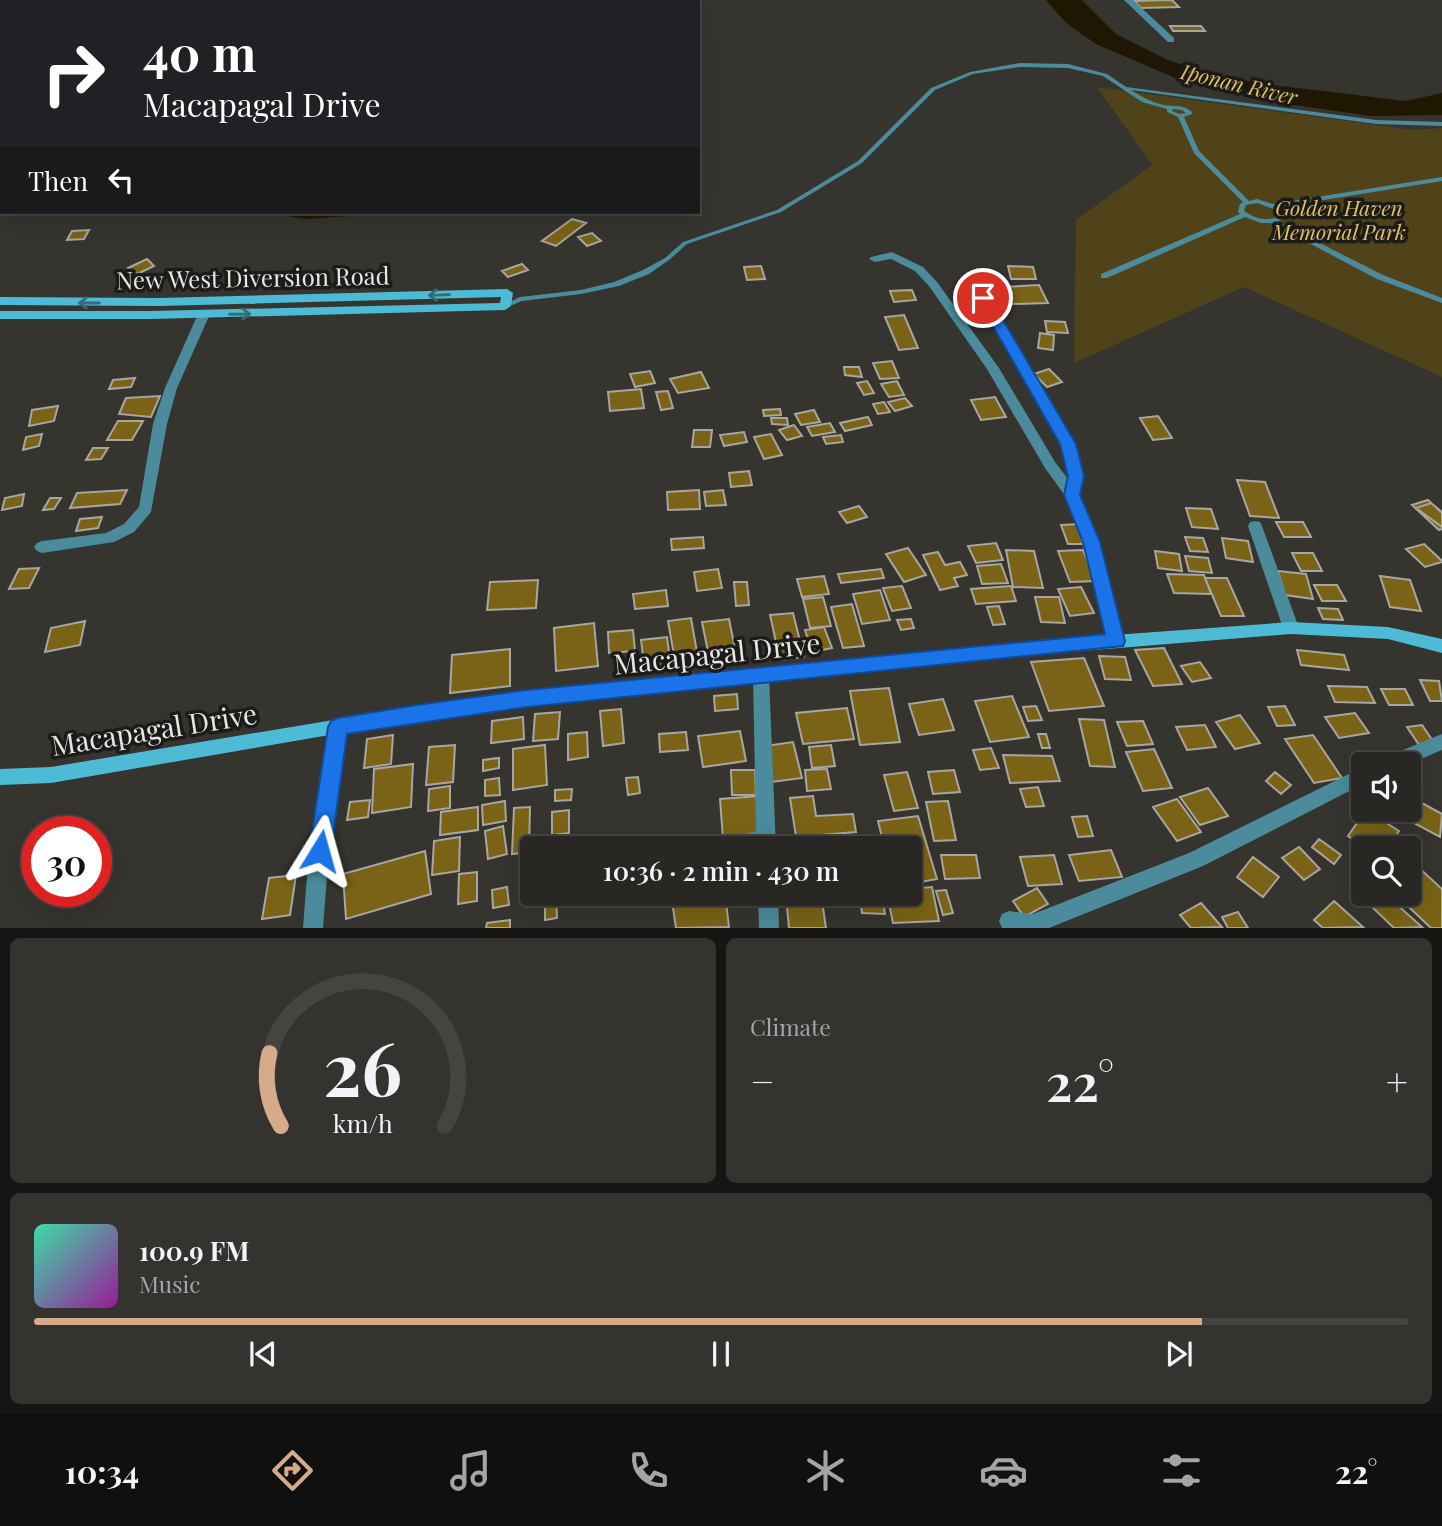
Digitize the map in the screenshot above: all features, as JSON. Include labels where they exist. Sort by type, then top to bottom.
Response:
[{"type":"street","points":[[1128,0],[1171,40]]},
{"type":"street","points":[[875,258],[886,255],[898,257],[919,269],[933,284],[993,368],[1050,465],[1072,495],[1091,542],[1116,641]]},
{"type":"street","points":[[983,298],[1068,444],[1076,476],[1072,495]]},
{"type":"street","name":"New West Diversion Road","points":[[0,302],[506,300]]},
{"type":"street","name":"New West Diversion Road","points":[[0,315],[204,314],[506,300]]},
{"type":"street","points":[[42,547],[109,538],[130,528],[146,508],[160,424],[171,388],[204,314]]},
{"type":"street","points":[[1255,526],[1291,628]]},
{"type":"street","name":"Macapagal Drive","points":[[0,777],[51,775],[417,713],[527,699],[1116,641],[1291,628],[1388,633],[1442,646]]},
{"type":"street","points":[[761,676],[766,836]]},
{"type":"street","points":[[313,928],[338,727]]},
{"type":"street","points":[[1418,752],[1442,742]]},
{"type":"street","points":[[1009,921],[1033,924],[1196,860],[1351,781]]},
{"type":"street","points":[[768,906],[769,928]]},
{"type":"lane","points":[[506,300],[581,292],[616,284],[646,272],[685,243],[779,211],[860,162],[924,96],[949,81],[997,68],[1050,64],[1089,70],[1119,82],[1144,101],[1169,108],[1181,107],[1190,112],[1180,116],[1171,113],[1169,108]]},
{"type":"lane","points":[[1126,88],[1376,122],[1442,124]]},
{"type":"lane","points":[[1180,116],[1196,152],[1247,202]]},
{"type":"lane","points":[[1442,179],[1274,206],[1257,201],[1247,202],[1240,209],[1244,215],[1261,222],[1273,222],[1380,277],[1442,301]]},
{"type":"lane","points":[[1273,222],[1283,215],[1274,206]]},
{"type":"lane","points":[[1104,276],[1244,215]]},
{"type":"lane","points":[[506,300],[520,299]]},
{"type":"green space","name":"Golden Haven Memorial Park","points":[[1097,87],[1413,130],[1442,128],[1442,377],[1244,287],[1074,363],[1076,220],[1152,165]]},
{"type":"water","name":"Iponan River","points":[[1046,0],[1082,0],[1116,34],[1168,60],[1200,70],[1256,83],[1406,101],[1442,93],[1442,115],[1371,116],[1273,102],[1175,78],[1096,44],[1066,23]]},
{"type":"water","points":[[273,214],[380,214],[307,219]]},
{"type":"building","points":[[1172,0],[1179,7],[1141,8],[1134,1]]},
{"type":"building","points":[[1170,26],[1201,26],[1205,31],[1173,31]]},
{"type":"building","points":[[572,219],[586,223],[556,246],[542,241]]},
{"type":"building","points":[[89,230],[84,239],[67,240],[72,231]]},
{"type":"building","points":[[592,233],[601,241],[587,246],[578,237]]},
{"type":"building","points":[[147,259],[154,266],[137,274],[128,268]]},
{"type":"building","points":[[522,264],[528,270],[508,277],[502,271]]},
{"type":"building","points":[[761,266],[765,279],[747,280],[744,267]]},
{"type":"building","points":[[1008,266],[1033,267],[1036,279],[1011,279]]},
{"type":"building","points":[[1039,285],[1048,303],[1012,304],[1004,287]]},
{"type":"building","points":[[912,290],[916,300],[894,302],[890,291]]},
{"type":"building","points":[[904,315],[918,348],[899,350],[885,317]]},
{"type":"building","points":[[1045,321],[1065,322],[1068,333],[1047,332]]},
{"type":"building","points":[[1040,333],[1054,335],[1053,350],[1038,348]]},
{"type":"building","points":[[892,361],[899,378],[880,379],[873,363]]},
{"type":"building","points":[[844,367],[859,367],[862,377],[845,375]]},
{"type":"building","points":[[1049,369],[1062,382],[1047,387],[1034,374]]},
{"type":"building","points":[[650,371],[655,383],[635,387],[630,374]]},
{"type":"building","points":[[701,372],[709,388],[678,393],[670,379]]},
{"type":"building","points":[[135,378],[131,387],[109,389],[113,380]]},
{"type":"building","points":[[867,381],[874,393],[864,395],[857,383]]},
{"type":"building","points":[[897,381],[904,395],[889,397],[881,384]]},
{"type":"building","points":[[641,389],[644,408],[610,411],[608,392]]},
{"type":"building","points":[[668,391],[673,408],[661,410],[656,392]]},
{"type":"building","points":[[160,396],[151,417],[119,414],[126,398]]},
{"type":"building","points":[[995,397],[1006,417],[981,420],[971,400]]},
{"type":"building","points":[[905,398],[912,406],[895,411],[888,402]]},
{"type":"building","points":[[884,402],[890,412],[878,414],[873,404]]},
{"type":"building","points":[[58,406],[54,421],[29,426],[32,410]]},
{"type":"building","points":[[780,409],[781,415],[764,416],[763,410]]},
{"type":"building","points":[[814,410],[820,422],[801,425],[795,414]]},
{"type":"building","points":[[1158,416],[1172,438],[1153,440],[1140,418]]},
{"type":"building","points":[[868,417],[872,425],[845,431],[840,423]]},
{"type":"building","points":[[771,418],[787,418],[788,425],[772,424]]},
{"type":"building","points":[[118,421],[143,421],[132,440],[107,440]]},
{"type":"building","points":[[830,423],[835,432],[812,436],[807,427]]},
{"type":"building","points":[[794,425],[802,436],[787,440],[779,430]]},
{"type":"building","points":[[694,430],[712,430],[710,447],[692,447]]},
{"type":"building","points":[[744,432],[747,442],[724,446],[720,435]]},
{"type":"building","points":[[42,434],[39,446],[23,450],[26,437]]},
{"type":"building","points":[[771,434],[782,455],[764,459],[754,437]]},
{"type":"building","points":[[841,435],[843,442],[826,444],[823,437]]},
{"type":"building","points":[[93,448],[108,448],[101,459],[86,460]]},
{"type":"building","points":[[749,471],[752,485],[731,487],[729,473]]},
{"type":"building","points":[[1237,480],[1265,482],[1279,518],[1250,516]]},
{"type":"building","points":[[127,490],[120,504],[70,508],[77,493]]},
{"type":"building","points":[[699,490],[700,509],[668,510],[667,492]]},
{"type":"building","points":[[723,490],[726,505],[706,506],[704,492]]},
{"type":"building","points":[[24,494],[22,506],[2,510],[5,498]]},
{"type":"building","points":[[50,498],[61,498],[54,509],[43,510]]},
{"type":"building","points":[[1428,500],[1442,513],[1442,529],[1439,530],[1412,505]]},
{"type":"building","points":[[1431,503],[1442,512],[1442,527],[1416,508]]},
{"type":"building","points":[[859,506],[867,517],[847,523],[839,512]]},
{"type":"building","points":[[1186,508],[1211,509],[1218,529],[1192,527]]},
{"type":"building","points":[[102,517],[98,528],[76,531],[80,519]]},
{"type":"building","points":[[1276,522],[1303,522],[1311,537],[1284,537]]},
{"type":"building","points":[[1080,524],[1087,544],[1068,544],[1061,525]]},
{"type":"building","points":[[703,537],[704,548],[672,550],[671,539]]},
{"type":"building","points":[[1185,537],[1203,538],[1208,552],[1190,551]]},
{"type":"building","points":[[1222,538],[1248,541],[1253,562],[1226,558]]},
{"type":"building","points":[[996,543],[1003,560],[976,563],[968,546]]},
{"type":"building","points":[[1424,544],[1442,562],[1425,567],[1406,549]]},
{"type":"building","points":[[908,548],[926,575],[904,582],[886,554]]},
{"type":"building","points":[[1006,550],[1034,551],[1043,588],[1013,587]]},
{"type":"building","points":[[1083,550],[1096,581],[1070,582],[1058,551]]},
{"type":"building","points":[[1155,551],[1179,554],[1182,571],[1158,568]]},
{"type":"building","points":[[938,552],[945,565],[960,562],[967,575],[954,578],[958,586],[940,590],[923,555]]},
{"type":"building","points":[[1292,553],[1313,553],[1322,571],[1301,571]]},
{"type":"building","points":[[1185,556],[1208,558],[1212,573],[1189,571]]},
{"type":"building","points":[[1001,564],[1008,583],[982,584],[977,566]]},
{"type":"building","points":[[39,568],[29,588],[9,589],[19,569]]},
{"type":"building","points":[[718,569],[722,588],[697,591],[694,572]]},
{"type":"building","points":[[881,569],[884,578],[841,583],[838,574]]},
{"type":"building","points":[[1278,571],[1306,574],[1313,599],[1285,595]]},
{"type":"building","points":[[1167,574],[1204,575],[1211,594],[1174,593]]},
{"type":"building","points":[[824,576],[829,594],[802,597],[797,579]]},
{"type":"building","points":[[1380,576],[1410,580],[1421,611],[1390,607]]},
{"type":"building","points":[[1205,578],[1227,578],[1244,616],[1221,616]]},
{"type":"building","points":[[538,580],[536,608],[487,610],[490,582]]},
{"type":"building","points":[[734,582],[747,582],[749,605],[736,606]]},
{"type":"building","points":[[1314,585],[1337,585],[1346,601],[1322,601]]},
{"type":"building","points":[[902,586],[911,608],[892,611],[883,588]]},
{"type":"building","points":[[1011,586],[1016,601],[976,604],[971,589]]},
{"type":"building","points":[[1081,587],[1094,613],[1070,616],[1058,589]]},
{"type":"building","points":[[666,590],[668,606],[635,609],[633,594]]},
{"type":"building","points":[[880,590],[890,620],[862,624],[853,594]]},
{"type":"building","points":[[823,597],[831,626],[810,628],[803,599]]},
{"type":"building","points":[[1035,597],[1059,597],[1065,623],[1041,622]]},
{"type":"building","points":[[852,604],[864,646],[843,648],[831,607]]},
{"type":"building","points":[[999,606],[1005,624],[993,625],[987,607]]},
{"type":"building","points":[[1318,608],[1338,609],[1343,620],[1323,619]]},
{"type":"building","points":[[793,613],[804,657],[780,660],[770,615]]},
{"type":"building","points":[[691,618],[699,664],[676,667],[668,621]]},
{"type":"building","points":[[729,619],[737,659],[710,662],[702,622]]},
{"type":"building","points":[[911,619],[914,628],[901,630],[897,620]]},
{"type":"building","points":[[85,621],[80,645],[45,652],[51,628]]},
{"type":"building","points":[[594,623],[598,666],[556,671],[554,628]]},
{"type":"building","points":[[824,627],[832,648],[812,652],[805,630]]},
{"type":"building","points":[[633,630],[635,651],[609,653],[608,632]]},
{"type":"building","points":[[667,637],[671,667],[645,671],[641,640]]},
{"type":"building","points":[[1164,648],[1182,684],[1153,686],[1135,650]]},
{"type":"building","points":[[510,649],[510,686],[450,693],[452,655]]},
{"type":"building","points":[[1297,650],[1344,655],[1349,670],[1301,665]]},
{"type":"building","points":[[1099,656],[1125,657],[1131,680],[1105,679]]},
{"type":"building","points":[[1084,658],[1104,706],[1049,711],[1031,662]]},
{"type":"building","points":[[1200,662],[1211,678],[1192,682],[1181,666]]},
{"type":"building","points":[[1420,680],[1439,681],[1442,701],[1430,701]]},
{"type":"building","points":[[1328,686],[1367,687],[1375,703],[1335,702]]},
{"type":"building","points":[[889,688],[900,742],[860,745],[850,691]]},
{"type":"building","points":[[1381,689],[1405,689],[1413,705],[1389,705]]},
{"type":"building","points":[[737,694],[738,709],[715,711],[714,696]]},
{"type":"building","points":[[1012,696],[1029,737],[990,742],[975,701]]},
{"type":"building","points":[[943,699],[954,730],[919,735],[909,704]]},
{"type":"building","points":[[1036,706],[1042,720],[1028,721],[1023,707]]},
{"type":"building","points":[[1285,706],[1295,725],[1277,726],[1268,707]]},
{"type":"building","points":[[847,708],[854,739],[803,744],[796,713]]},
{"type":"building","points":[[621,709],[624,743],[603,746],[600,711]]},
{"type":"building","points":[[560,712],[558,739],[533,741],[535,714]]},
{"type":"building","points":[[1355,713],[1369,733],[1339,738],[1325,717]]},
{"type":"building","points":[[1240,715],[1260,743],[1235,749],[1216,722]]},
{"type":"building","points":[[523,717],[524,739],[491,743],[492,721]]},
{"type":"building","points":[[1079,719],[1104,720],[1115,767],[1090,766]]},
{"type":"building","points":[[1143,721],[1153,744],[1127,746],[1117,722]]},
{"type":"building","points":[[1205,725],[1216,747],[1187,750],[1176,727]]},
{"type":"building","points":[[1422,725],[1435,744],[1419,745],[1407,727]]},
{"type":"building","points":[[740,731],[746,761],[703,767],[698,736]]},
{"type":"building","points":[[587,732],[588,757],[568,760],[568,734]]},
{"type":"building","points":[[686,732],[688,750],[660,752],[659,734]]},
{"type":"building","points":[[1038,734],[1046,734],[1050,748],[1042,748]]},
{"type":"building","points":[[393,735],[391,764],[364,768],[367,739]]},
{"type":"building","points":[[1313,735],[1342,778],[1314,783],[1285,739]]},
{"type":"building","points":[[793,742],[802,778],[772,782],[765,746]]},
{"type":"building","points":[[455,745],[453,782],[426,785],[429,747]]},
{"type":"building","points":[[545,745],[547,785],[513,790],[513,749]]},
{"type":"building","points":[[831,745],[835,766],[812,768],[809,747]]},
{"type":"building","points":[[991,748],[999,768],[980,770],[973,750]]},
{"type":"building","points":[[1154,749],[1172,788],[1143,791],[1126,752]]},
{"type":"building","points":[[1003,755],[1052,756],[1060,781],[1010,783]]},
{"type":"building","points":[[499,758],[499,768],[483,771],[483,760]]},
{"type":"building","points":[[413,764],[411,807],[372,813],[374,769]]},
{"type":"building","points":[[827,769],[831,789],[807,791],[805,770]]},
{"type":"building","points":[[731,770],[755,770],[756,795],[732,795]]},
{"type":"building","points":[[954,770],[960,792],[933,794],[928,772]]},
{"type":"building","points":[[907,772],[918,808],[894,811],[884,775]]},
{"type":"building","points":[[1275,772],[1291,785],[1281,794],[1266,781]]},
{"type":"building","points":[[638,777],[640,793],[628,795],[626,778]]},
{"type":"building","points":[[499,778],[500,795],[485,796],[485,780]]},
{"type":"building","points":[[450,786],[450,808],[428,811],[429,789]]},
{"type":"building","points":[[1038,787],[1044,806],[1026,807],[1020,789]]},
{"type":"building","points":[[1208,788],[1228,816],[1200,825],[1180,797]]},
{"type":"building","points":[[572,789],[571,800],[555,801],[555,790]]},
{"type":"building","points":[[759,796],[763,836],[723,836],[720,799]]},
{"type":"building","points":[[813,796],[816,816],[853,814],[856,832],[796,836],[790,798]]},
{"type":"building","points":[[1177,799],[1201,832],[1177,841],[1153,807]]},
{"type":"building","points":[[370,800],[368,817],[347,820],[350,802]]},
{"type":"building","points":[[505,801],[506,821],[483,825],[482,805]]},
{"type":"building","points":[[948,801],[956,840],[934,841],[926,802]]},
{"type":"building","points":[[1421,803],[1442,814],[1440,837],[1412,822],[1421,822]]},
{"type":"building","points":[[478,807],[478,830],[440,835],[441,812]]},
{"type":"building","points":[[530,807],[529,836],[520,836],[520,853],[512,854],[514,808]]},
{"type":"building","points":[[569,810],[569,833],[552,835],[552,812]]},
{"type":"building","points":[[918,816],[937,879],[922,882],[922,836],[882,836],[878,821]]},
{"type":"building","points":[[1087,816],[1093,836],[1078,837],[1072,817]]},
{"type":"building","points":[[1358,822],[1385,822],[1399,831],[1396,836],[1351,836],[1351,838],[1348,836]]},
{"type":"building","points":[[503,826],[507,854],[488,859],[485,831]]},
{"type":"building","points":[[460,837],[459,871],[432,875],[434,841]]},
{"type":"building","points":[[1319,839],[1341,855],[1334,864],[1312,847]]},
{"type":"building","points":[[1299,847],[1320,869],[1304,880],[1282,858]]},
{"type":"building","points":[[1111,850],[1122,877],[1079,881],[1069,855]]},
{"type":"building","points":[[425,851],[431,894],[346,919],[343,874]]},
{"type":"building","points":[[941,855],[976,855],[980,878],[945,879]]},
{"type":"building","points":[[1054,855],[1062,884],[1028,886],[1020,857]]},
{"type":"building","points":[[1253,857],[1279,877],[1263,897],[1237,877]]},
{"type":"building","points":[[1421,870],[1442,889],[1442,928],[1431,928],[1408,906],[1421,906]]},
{"type":"building","points":[[477,872],[477,901],[458,904],[459,874]]},
{"type":"building","points":[[296,875],[290,915],[262,919],[269,878]]},
{"type":"building","points":[[507,887],[509,905],[493,908],[492,890]]},
{"type":"building","points":[[932,887],[939,921],[893,923],[889,906],[922,906],[922,888]]},
{"type":"building","points":[[1037,888],[1048,904],[1024,917],[1013,901]]},
{"type":"building","points":[[946,890],[953,913],[943,915],[936,891]]},
{"type":"building","points":[[1334,901],[1363,927],[1323,928],[1314,920]]},
{"type":"building","points":[[1201,903],[1222,927],[1191,928],[1180,915]]},
{"type":"building","points":[[545,906],[556,906],[557,918],[545,920]]},
{"type":"building","points":[[673,906],[726,906],[729,927],[676,928]]},
{"type":"building","points":[[787,906],[823,906],[826,928],[789,928]]},
{"type":"building","points":[[861,906],[884,906],[885,914],[862,913]]},
{"type":"building","points":[[1371,906],[1398,906],[1422,927],[1394,928]]},
{"type":"building","points":[[1238,912],[1248,928],[1228,928],[1222,917]]},
{"type":"building","points":[[510,920],[510,928],[486,928],[487,923]]},
{"type":"route","points":[[320,851],[338,727],[417,713],[527,699],[1116,641],[1091,542],[1072,495],[1076,476],[1068,444],[983,298]]}]
